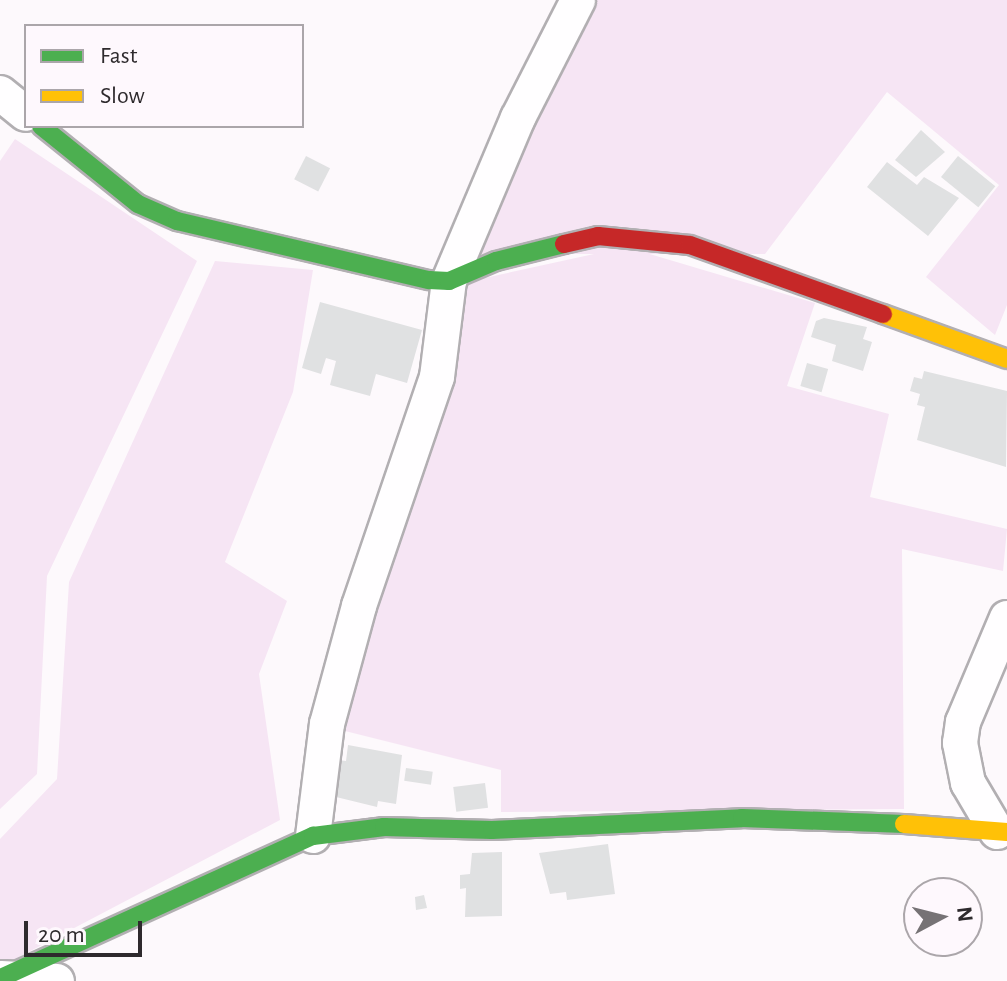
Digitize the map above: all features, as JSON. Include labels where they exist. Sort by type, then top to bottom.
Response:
[{"type":"street","points":[[313,836],[327,724],[359,606],[437,377],[449,281],[518,118],[578,0]]},
{"type":"street","points":[[0,93],[24,112]]},
{"type":"street","points":[[43,128],[138,204],[177,221],[449,281],[563,241],[632,235],[690,245],[1007,359]]},
{"type":"street","points":[[1002,832],[968,783],[960,743],[963,722],[1007,618]]},
{"type":"street","points":[[2,978],[313,836],[384,827],[492,830],[742,818],[855,820],[1002,832]]},
{"type":"street","points":[[2,978],[57,981]]},
{"type":"shaded area","points":[[590,0],[1007,0],[1007,305],[995,335],[926,277],[999,185],[887,92],[765,254],[478,254],[522,141]]},
{"type":"shaded area","points":[[15,139],[197,261],[47,576],[37,774],[0,809],[0,161]]},
{"type":"shaded area","points":[[626,247],[815,303],[787,386],[889,414],[870,497],[1007,529],[1003,571],[902,549],[904,809],[501,812],[501,770],[337,729],[466,282]]},
{"type":"shaded area","points":[[215,261],[313,270],[293,392],[225,562],[287,601],[259,674],[280,820],[0,967],[0,839],[57,779],[69,582]]},
{"type":"building","points":[[921,130],[945,152],[916,177],[895,160]]},
{"type":"building","points":[[306,156],[330,168],[318,191],[294,179]]},
{"type":"building","points":[[958,156],[995,186],[978,207],[941,177]]},
{"type":"building","points":[[887,162],[917,185],[924,177],[959,198],[928,236],[867,187]]},
{"type":"building","points":[[320,302],[422,330],[407,383],[376,374],[370,396],[330,385],[336,361],[326,358],[321,374],[302,368]]},
{"type":"building","points":[[824,318],[867,327],[863,339],[872,342],[863,371],[832,361],[836,345],[811,337],[816,321]]},
{"type":"building","points":[[807,363],[828,369],[822,392],[800,386]]},
{"type":"building","points":[[924,371],[1007,391],[1006,467],[917,440],[925,407],[917,405],[920,394],[910,391],[914,377],[922,379]]},
{"type":"building","points":[[348,745],[402,755],[396,804],[378,801],[377,807],[332,796],[337,760],[346,761]]},
{"type":"building","points":[[406,768],[433,772],[431,785],[404,781]]},
{"type":"building","points":[[485,783],[488,808],[456,812],[453,787]]},
{"type":"building","points":[[608,844],[615,894],[567,900],[566,892],[550,894],[539,853]]},
{"type":"building","points":[[502,852],[502,916],[465,917],[466,888],[460,889],[460,875],[470,874],[472,853]]},
{"type":"building","points":[[424,895],[427,908],[416,910],[415,897]]},
{"type":"traffic: fast","points":[[43,128],[138,204],[177,221],[429,280],[449,281],[496,261],[564,244]]},
{"type":"traffic: fast","points":[[3,977],[313,836],[384,827],[492,830],[742,818],[904,824]]},
{"type":"traffic: slow","points":[[883,314],[1007,359]]},
{"type":"traffic: slow","points":[[904,824],[1007,832]]},
{"type":"traffic: jam","points":[[564,244],[598,236],[690,245],[883,314]]}]
